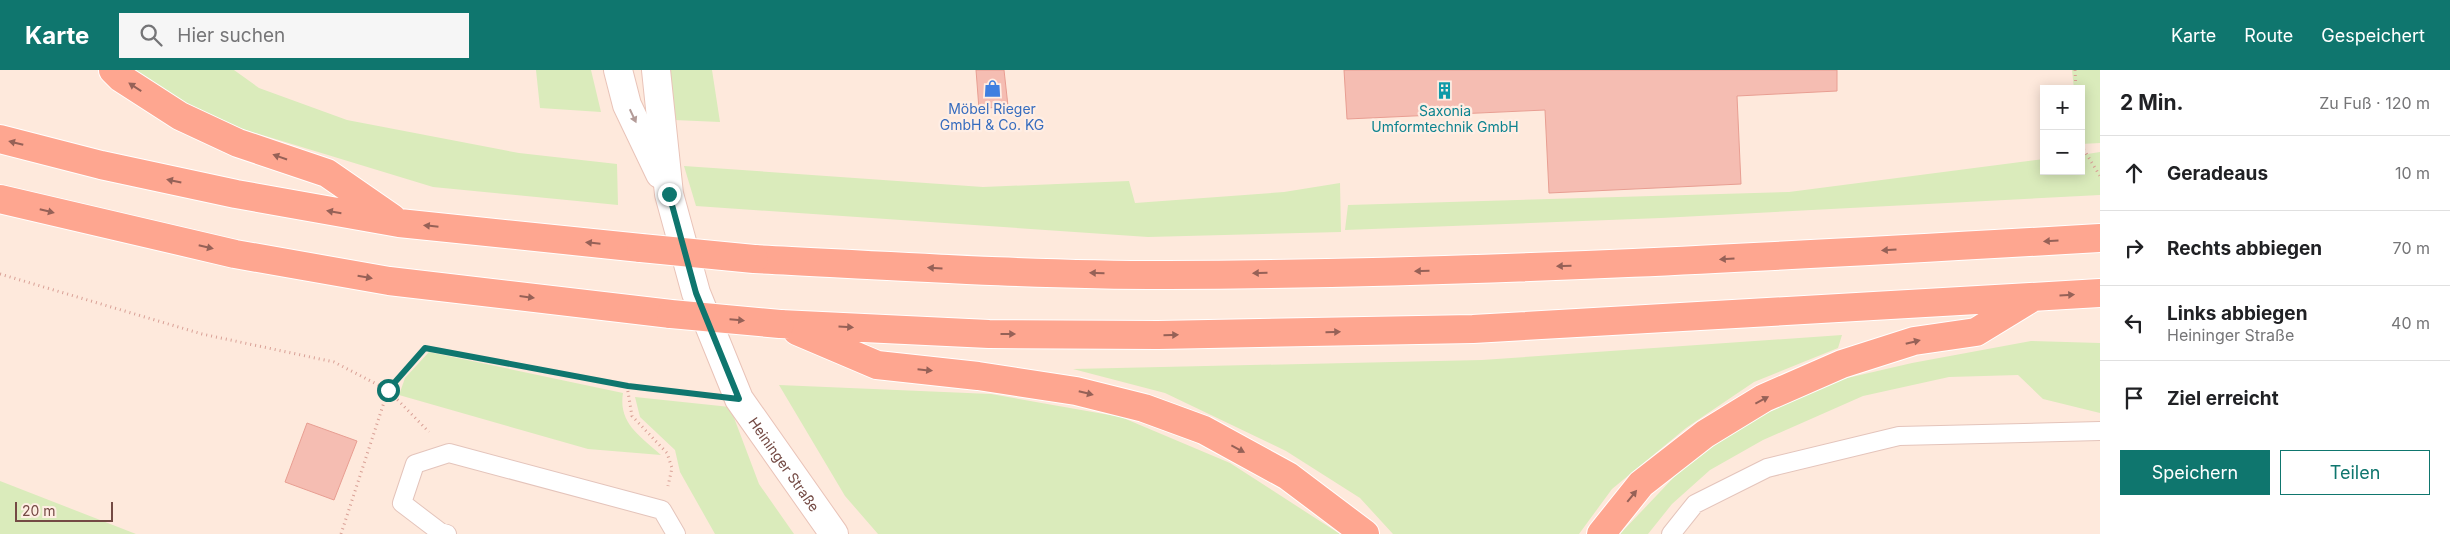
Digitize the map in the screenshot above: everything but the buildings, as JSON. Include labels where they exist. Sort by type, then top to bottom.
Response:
[{"type":"highway","points":[[113,70],[121,78],[180,116],[238,143],[326,173],[399,223]]},
{"type":"highway","points":[[0,139],[101,165],[236,194],[399,223],[754,259],[987,271],[1185,275],[1500,269],[2100,238]]},
{"type":"highway","points":[[0,199],[235,254],[389,281],[671,314],[780,324],[999,334],[1158,335],[1463,329],[1661,320],[2100,294]]},
{"type":"highway","points":[[1601,534],[1641,484],[1705,434],[1764,398],[1842,364],[1914,341],[1976,332],[2034,297]]},
{"type":"highway","points":[[780,324],[876,365],[978,376],[1076,391],[1144,408],[1204,430],[1288,476],[1365,534]]},
{"type":"main road","name":"Heininger Straße","points":[[618,70],[627,105],[669,194]]},
{"type":"main road","name":"Heininger Straße","points":[[656,70],[669,194],[696,293],[739,399],[834,534]]},
{"type":"lane","points":[[1671,534],[1695,504],[1767,468],[1899,436],[2095,431]]},
{"type":"lane","points":[[446,534],[440,532],[402,503],[415,464],[450,453],[662,510],[676,534]]},
{"type":"path","points":[[2074,70],[2076,85]]},
{"type":"path","points":[[2085,152],[2100,176]]},
{"type":"path","points":[[0,274],[202,334],[334,362],[388,390],[450,453]]},
{"type":"path","points":[[341,534],[388,390],[425,348],[628,386],[739,399]]},
{"type":"path","points":[[628,386],[632,416],[667,453],[672,468],[662,510]]},
{"type":"green space","points":[[132,70],[234,70],[259,88],[347,120],[519,153],[617,164],[618,205],[433,187],[216,121],[154,86]]},
{"type":"green space","points":[[536,70],[591,70],[601,112],[540,108]]},
{"type":"green space","points":[[667,70],[712,70],[720,122],[674,120]]},
{"type":"green space","points":[[2072,70],[2100,70],[2100,143],[2085,144],[2085,85],[2074,85]]},
{"type":"green space","points":[[2100,152],[2100,195],[1661,218],[1345,230],[1348,205],[1789,192],[2040,160],[2040,175],[2085,175],[2085,154]]},
{"type":"green space","points":[[684,166],[983,187],[1129,181],[1135,203],[1284,192],[1340,183],[1341,232],[1148,237],[696,206]]},
{"type":"green space","points":[[1842,335],[1838,348],[1754,382],[1686,428],[1612,489],[1579,534],[1393,534],[1360,498],[1286,451],[1165,393],[1073,369],[1482,360]]},
{"type":"green space","points":[[2031,341],[2100,343],[2100,413],[2043,399],[2018,375],[1949,377],[1863,396],[1763,440],[1710,470],[1672,504],[1648,534],[1620,534],[1676,475],[1737,428],[1830,382],[1912,363]]},
{"type":"green space","points":[[429,352],[623,393],[622,403],[627,421],[638,435],[661,455],[588,449],[399,395],[405,378]]},
{"type":"green space","points":[[779,385],[991,394],[1121,417],[1230,463],[1340,534],[878,534],[845,496]]},
{"type":"green space","points":[[635,397],[730,407],[759,484],[794,534],[715,534],[680,472],[675,450],[640,417]]},
{"type":"green space","points":[[0,481],[136,534],[0,534]]},
{"type":"place","name":"Möbel Rieger GmbH & Co. KG","points":[[992,88]]},
{"type":"place","name":"Saxonia Umformtechnik GmbH","points":[[1445,90]]},
{"type":"route","points":[[388,390],[425,348],[628,386],[739,399],[696,293],[669,194]]}]
